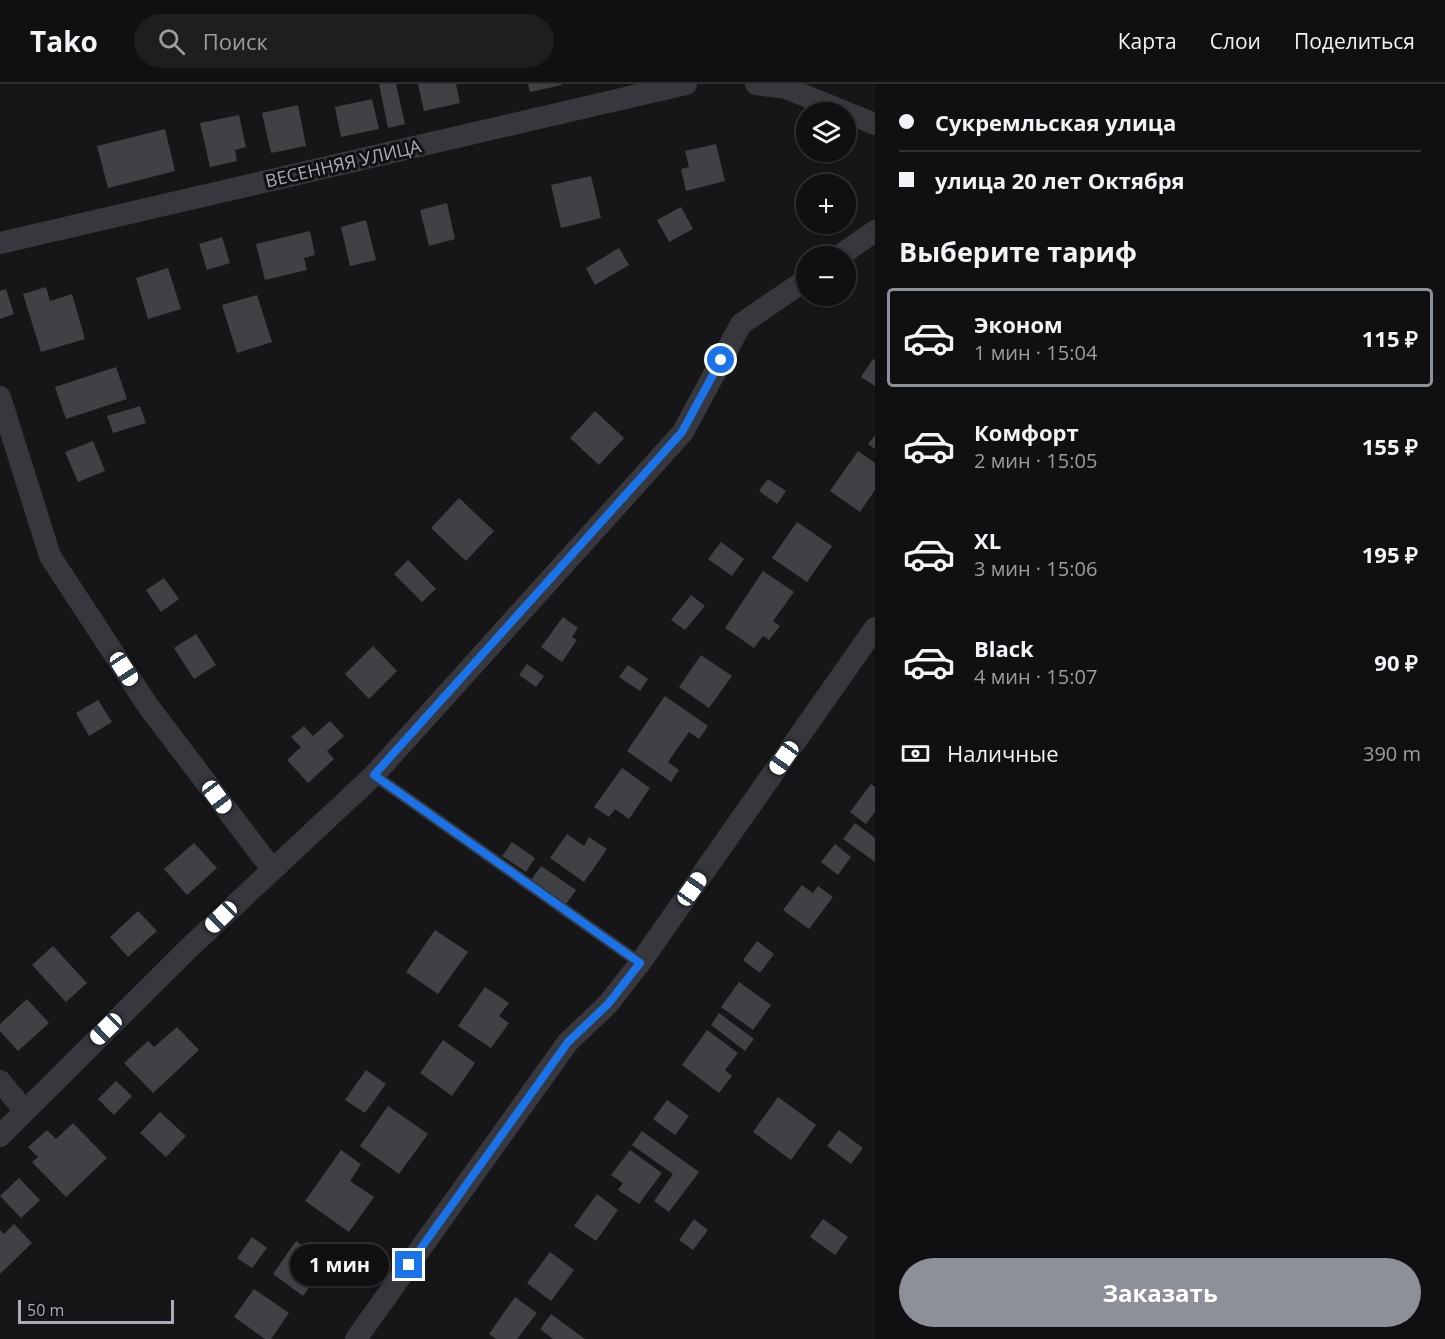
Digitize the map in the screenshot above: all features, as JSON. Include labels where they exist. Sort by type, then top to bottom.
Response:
[{"type":"street","name":"ВЕСЕННЯЯ УЛИЦА","points":[[0,243],[687,84]]},
{"type":"street","points":[[756,84],[786,86],[875,124]]},
{"type":"street","points":[[854,246],[875,231]]},
{"type":"street","points":[[0,1136],[24,1110],[272,870],[374,775],[682,432],[741,324],[796,286]]},
{"type":"street","points":[[0,397],[50,556],[148,706],[272,870]]},
{"type":"street","points":[[356,1339],[568,1042],[608,1004],[640,963],[875,628]]},
{"type":"street","points":[[0,1082],[24,1110]]},
{"type":"lane","points":[[374,775],[640,963]]},
{"type":"building","points":[[379,84],[396,84],[405,124],[388,128]]},
{"type":"building","points":[[418,84],[456,84],[460,103],[424,111]]},
{"type":"building","points":[[528,84],[561,84],[562,85],[530,92]]},
{"type":"building","points":[[372,99],[379,129],[341,137],[335,107]]},
{"type":"building","points":[[298,105],[306,146],[271,153],[262,113]]},
{"type":"building","points":[[239,115],[246,147],[235,150],[237,161],[210,167],[200,123]]},
{"type":"building","points":[[165,129],[175,171],[108,188],[97,146]]},
{"type":"building","points":[[716,144],[725,181],[686,191],[681,169],[689,167],[685,151]]},
{"type":"building","points":[[591,176],[601,218],[561,228],[551,185]]},
{"type":"building","points":[[447,203],[455,239],[429,246],[420,210]]},
{"type":"building","points":[[681,207],[693,229],[669,242],[657,220]]},
{"type":"building","points":[[366,220],[376,260],[350,266],[341,227]]},
{"type":"building","points":[[310,231],[315,255],[304,258],[307,270],[265,280],[256,244]]},
{"type":"building","points":[[222,237],[230,263],[207,270],[199,244]]},
{"type":"building","points":[[619,248],[629,265],[595,285],[586,268]]},
{"type":"building","points":[[168,268],[181,309],[148,319],[136,278]]},
{"type":"building","points":[[46,287],[50,301],[72,294],[85,339],[41,352],[23,294]]},
{"type":"building","points":[[6,289],[14,314],[0,319],[0,291]]},
{"type":"building","points":[[257,295],[272,342],[237,353],[222,305]]},
{"type":"building","points":[[873,359],[875,360],[875,386],[861,377]]},
{"type":"building","points":[[116,367],[127,399],[66,419],[55,387]]},
{"type":"building","points":[[140,406],[146,423],[113,433],[107,416]]},
{"type":"building","points":[[595,411],[624,438],[599,465],[570,438]]},
{"type":"building","points":[[875,435],[875,449],[868,444]]},
{"type":"building","points":[[93,441],[105,471],[78,482],[65,452]]},
{"type":"building","points":[[858,451],[875,463],[875,490],[860,512],[830,491]]},
{"type":"building","points":[[768,479],[786,491],[777,504],[759,491]]},
{"type":"building","points":[[459,498],[494,531],[466,561],[431,528]]},
{"type":"building","points":[[797,522],[832,546],[807,582],[772,558]]},
{"type":"building","points":[[721,542],[744,559],[732,576],[708,559]]},
{"type":"building","points":[[408,560],[436,589],[422,602],[394,574]]},
{"type":"building","points":[[763,571],[794,592],[773,621],[780,626],[769,640],[763,636],[754,648],[725,628]]},
{"type":"building","points":[[164,578],[179,599],[161,612],[146,590]]},
{"type":"building","points":[[691,595],[705,606],[685,630],[671,620]]},
{"type":"building","points":[[563,617],[578,628],[572,637],[577,640],[562,662],[541,647]]},
{"type":"building","points":[[196,634],[216,665],[194,679],[174,648]]},
{"type":"building","points":[[373,646],[397,671],[369,699],[345,674]]},
{"type":"building","points":[[701,655],[732,676],[709,708],[679,687]]},
{"type":"building","points":[[527,664],[544,676],[536,687],[519,675]]},
{"type":"building","points":[[628,665],[648,679],[640,691],[619,677]]},
{"type":"building","points":[[665,696],[708,726],[699,739],[689,732],[668,762],[679,770],[671,782],[627,751]]},
{"type":"building","points":[[98,700],[112,722],[89,736],[76,713]]},
{"type":"building","points":[[330,721],[344,736],[327,751],[334,759],[308,783],[287,760],[301,747],[291,737],[304,726],[313,736]]},
{"type":"building","points":[[622,768],[650,788],[629,819],[615,809],[609,817],[594,807]]},
{"type":"building","points":[[871,784],[875,787],[875,812],[866,824],[850,812]]},
{"type":"building","points":[[855,823],[875,838],[875,862],[843,839]]},
{"type":"building","points":[[567,834],[584,846],[589,837],[607,849],[584,882],[550,858]]},
{"type":"building","points":[[512,842],[535,858],[526,872],[502,856]]},
{"type":"building","points":[[194,843],[217,868],[187,895],[164,869]]},
{"type":"building","points":[[835,844],[851,857],[838,875],[821,862]]},
{"type":"building","points":[[541,866],[576,890],[564,907],[529,883]]},
{"type":"building","points":[[802,885],[813,893],[818,886],[833,897],[809,929],[783,910]]},
{"type":"building","points":[[138,911],[157,931],[128,957],[110,937]]},
{"type":"building","points":[[435,930],[468,952],[438,994],[406,972]]},
{"type":"building","points":[[757,941],[774,954],[760,973],[743,960]]},
{"type":"building","points":[[53,946],[87,983],[66,1002],[32,965]]},
{"type":"building","points":[[739,982],[771,1005],[753,1030],[721,1007]]},
{"type":"building","points":[[485,987],[509,1003],[499,1016],[509,1023],[491,1048],[458,1026]]},
{"type":"building","points":[[27,999],[49,1023],[18,1051],[0,1031],[0,1024]]},
{"type":"building","points":[[719,1013],[754,1039],[745,1051],[711,1025]]},
{"type":"building","points":[[177,1027],[199,1050],[153,1093],[124,1063],[148,1041],[154,1047]]},
{"type":"building","points":[[707,1030],[738,1053],[725,1070],[732,1076],[719,1093],[682,1065]]},
{"type":"building","points":[[443,1040],[475,1063],[452,1096],[420,1073]]},
{"type":"building","points":[[366,1070],[386,1084],[365,1113],[345,1100]]},
{"type":"building","points":[[116,1081],[132,1096],[114,1115],[98,1099]]},
{"type":"building","points":[[778,1097],[816,1125],[791,1160],[753,1132]]},
{"type":"building","points":[[667,1100],[689,1116],[675,1135],[653,1119]]},
{"type":"building","points":[[388,1106],[428,1134],[399,1174],[360,1146]]},
{"type":"building","points":[[160,1112],[186,1136],[166,1157],[140,1133]]},
{"type":"building","points":[[73,1123],[107,1158],[66,1197],[32,1162],[38,1157],[28,1147],[47,1130],[56,1139]]},
{"type":"building","points":[[839,1130],[863,1148],[851,1164],[827,1146]]},
{"type":"building","points":[[642,1131],[699,1172],[669,1212],[654,1201],[673,1174],[632,1145]]},
{"type":"building","points":[[341,1150],[361,1164],[350,1181],[374,1197],[349,1232],[305,1201]]},
{"type":"building","points":[[630,1150],[662,1173],[639,1204],[618,1190],[623,1183],[611,1175]]},
{"type":"building","points":[[19,1178],[40,1200],[21,1218],[0,1196]]},
{"type":"building","points":[[597,1194],[618,1210],[596,1241],[574,1226]]},
{"type":"building","points":[[694,1219],[708,1230],[693,1250],[679,1240]]},
{"type":"building","points":[[823,1219],[848,1237],[835,1255],[810,1237]]},
{"type":"building","points":[[14,1224],[32,1243],[0,1274],[0,1230],[4,1234]]},
{"type":"building","points":[[252,1237],[267,1248],[252,1268],[237,1258]]},
{"type":"building","points":[[296,1241],[326,1263],[303,1296],[273,1274]]},
{"type":"building","points":[[550,1252],[574,1270],[551,1301],[527,1283]]},
{"type":"building","points":[[254,1289],[289,1313],[271,1339],[265,1339],[234,1317]]},
{"type":"building","points":[[515,1297],[537,1313],[517,1339],[496,1339],[489,1334]]},
{"type":"building","points":[[551,1314],[585,1339],[553,1339],[540,1329]]},
{"type":"route","points":[[409,1265],[568,1042],[608,1004],[640,963],[374,775],[682,432],[721,360]]}]
